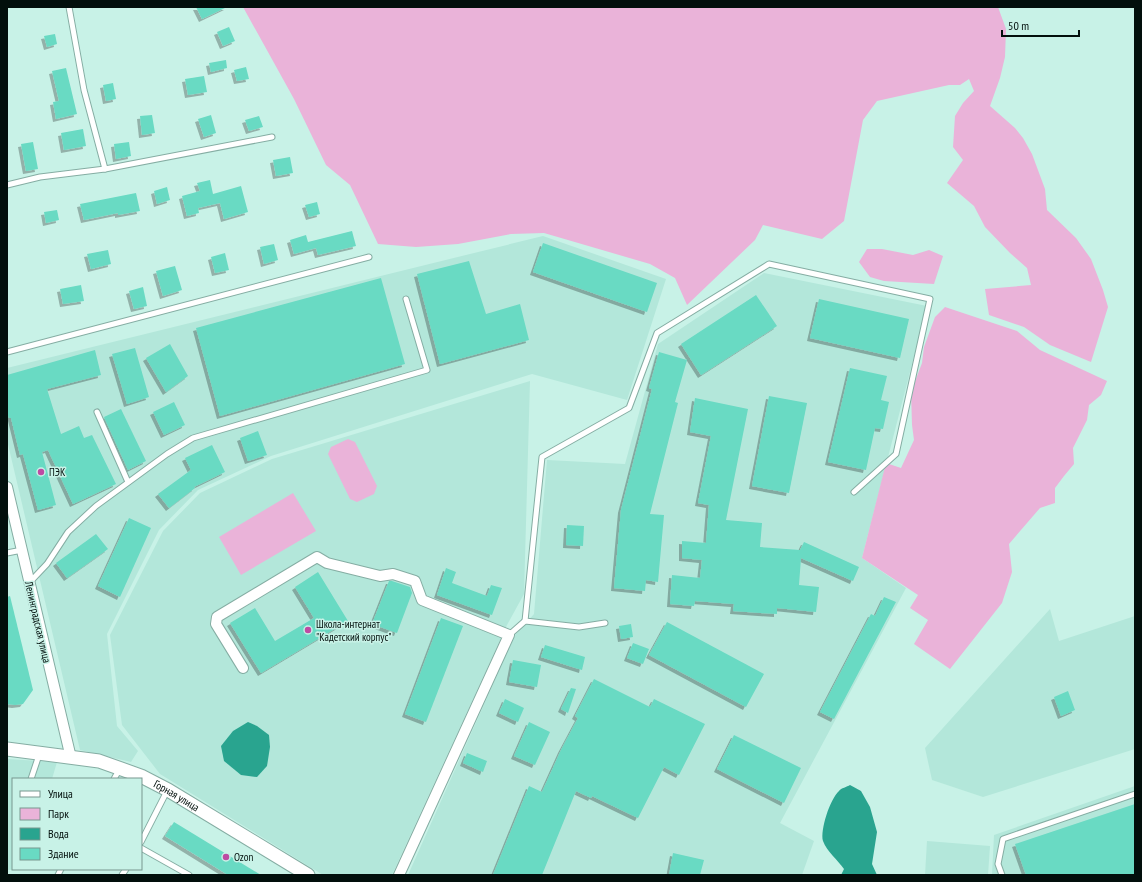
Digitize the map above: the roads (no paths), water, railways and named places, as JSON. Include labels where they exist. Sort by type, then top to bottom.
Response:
[{"type":"street","name":"Ленинградская улица","points":[[7,487],[71,758]]},
{"type":"street","points":[[243,668],[216,624],[218,617],[317,557],[327,563],[380,576],[393,574],[415,581],[422,600],[509,635],[399,875]]},
{"type":"street","name":"Горная улица","points":[[7,749],[99,761],[117,774],[141,776],[168,790],[308,875]]},
{"type":"lane","points":[[69,7],[84,90],[105,169]]},
{"type":"lane","points":[[7,185],[40,177],[105,169],[272,137]]},
{"type":"lane","points":[[7,352],[369,257]]},
{"type":"lane","points":[[509,635],[525,621],[542,457],[629,408],[657,333],[769,264],[930,299],[896,454],[854,492]]},
{"type":"lane","points":[[29,584],[47,564],[68,532],[96,506],[128,482],[193,438],[427,370],[406,299]]},
{"type":"lane","points":[[98,412],[128,482]]},
{"type":"lane","points":[[7,553],[22,550]]},
{"type":"lane","points":[[525,621],[579,627],[605,623]]},
{"type":"lane","points":[[32,778],[39,754]]},
{"type":"lane","points":[[142,840],[168,790]]},
{"type":"lane","points":[[1002,875],[998,864],[1003,839],[1135,794]]},
{"type":"lane","points":[[142,849],[189,875]]},
{"type":"water","points":[[248,722],[257,726],[269,735],[270,747],[267,766],[257,777],[241,775],[224,761],[221,746],[233,731]]},
{"type":"water","points":[[850,785],[861,791],[870,807],[877,832],[872,864],[877,875],[841,875],[844,869],[827,849],[823,841],[822,836],[824,822],[829,807],[840,790]]},
{"type":"place","name":"ПЭК","points":[[41,472]]},
{"type":"place","name":"Школа-интернат \"Кадетский корпус\"","points":[[308,630]]},
{"type":"place","name":"Ozon","points":[[226,857]]}]
